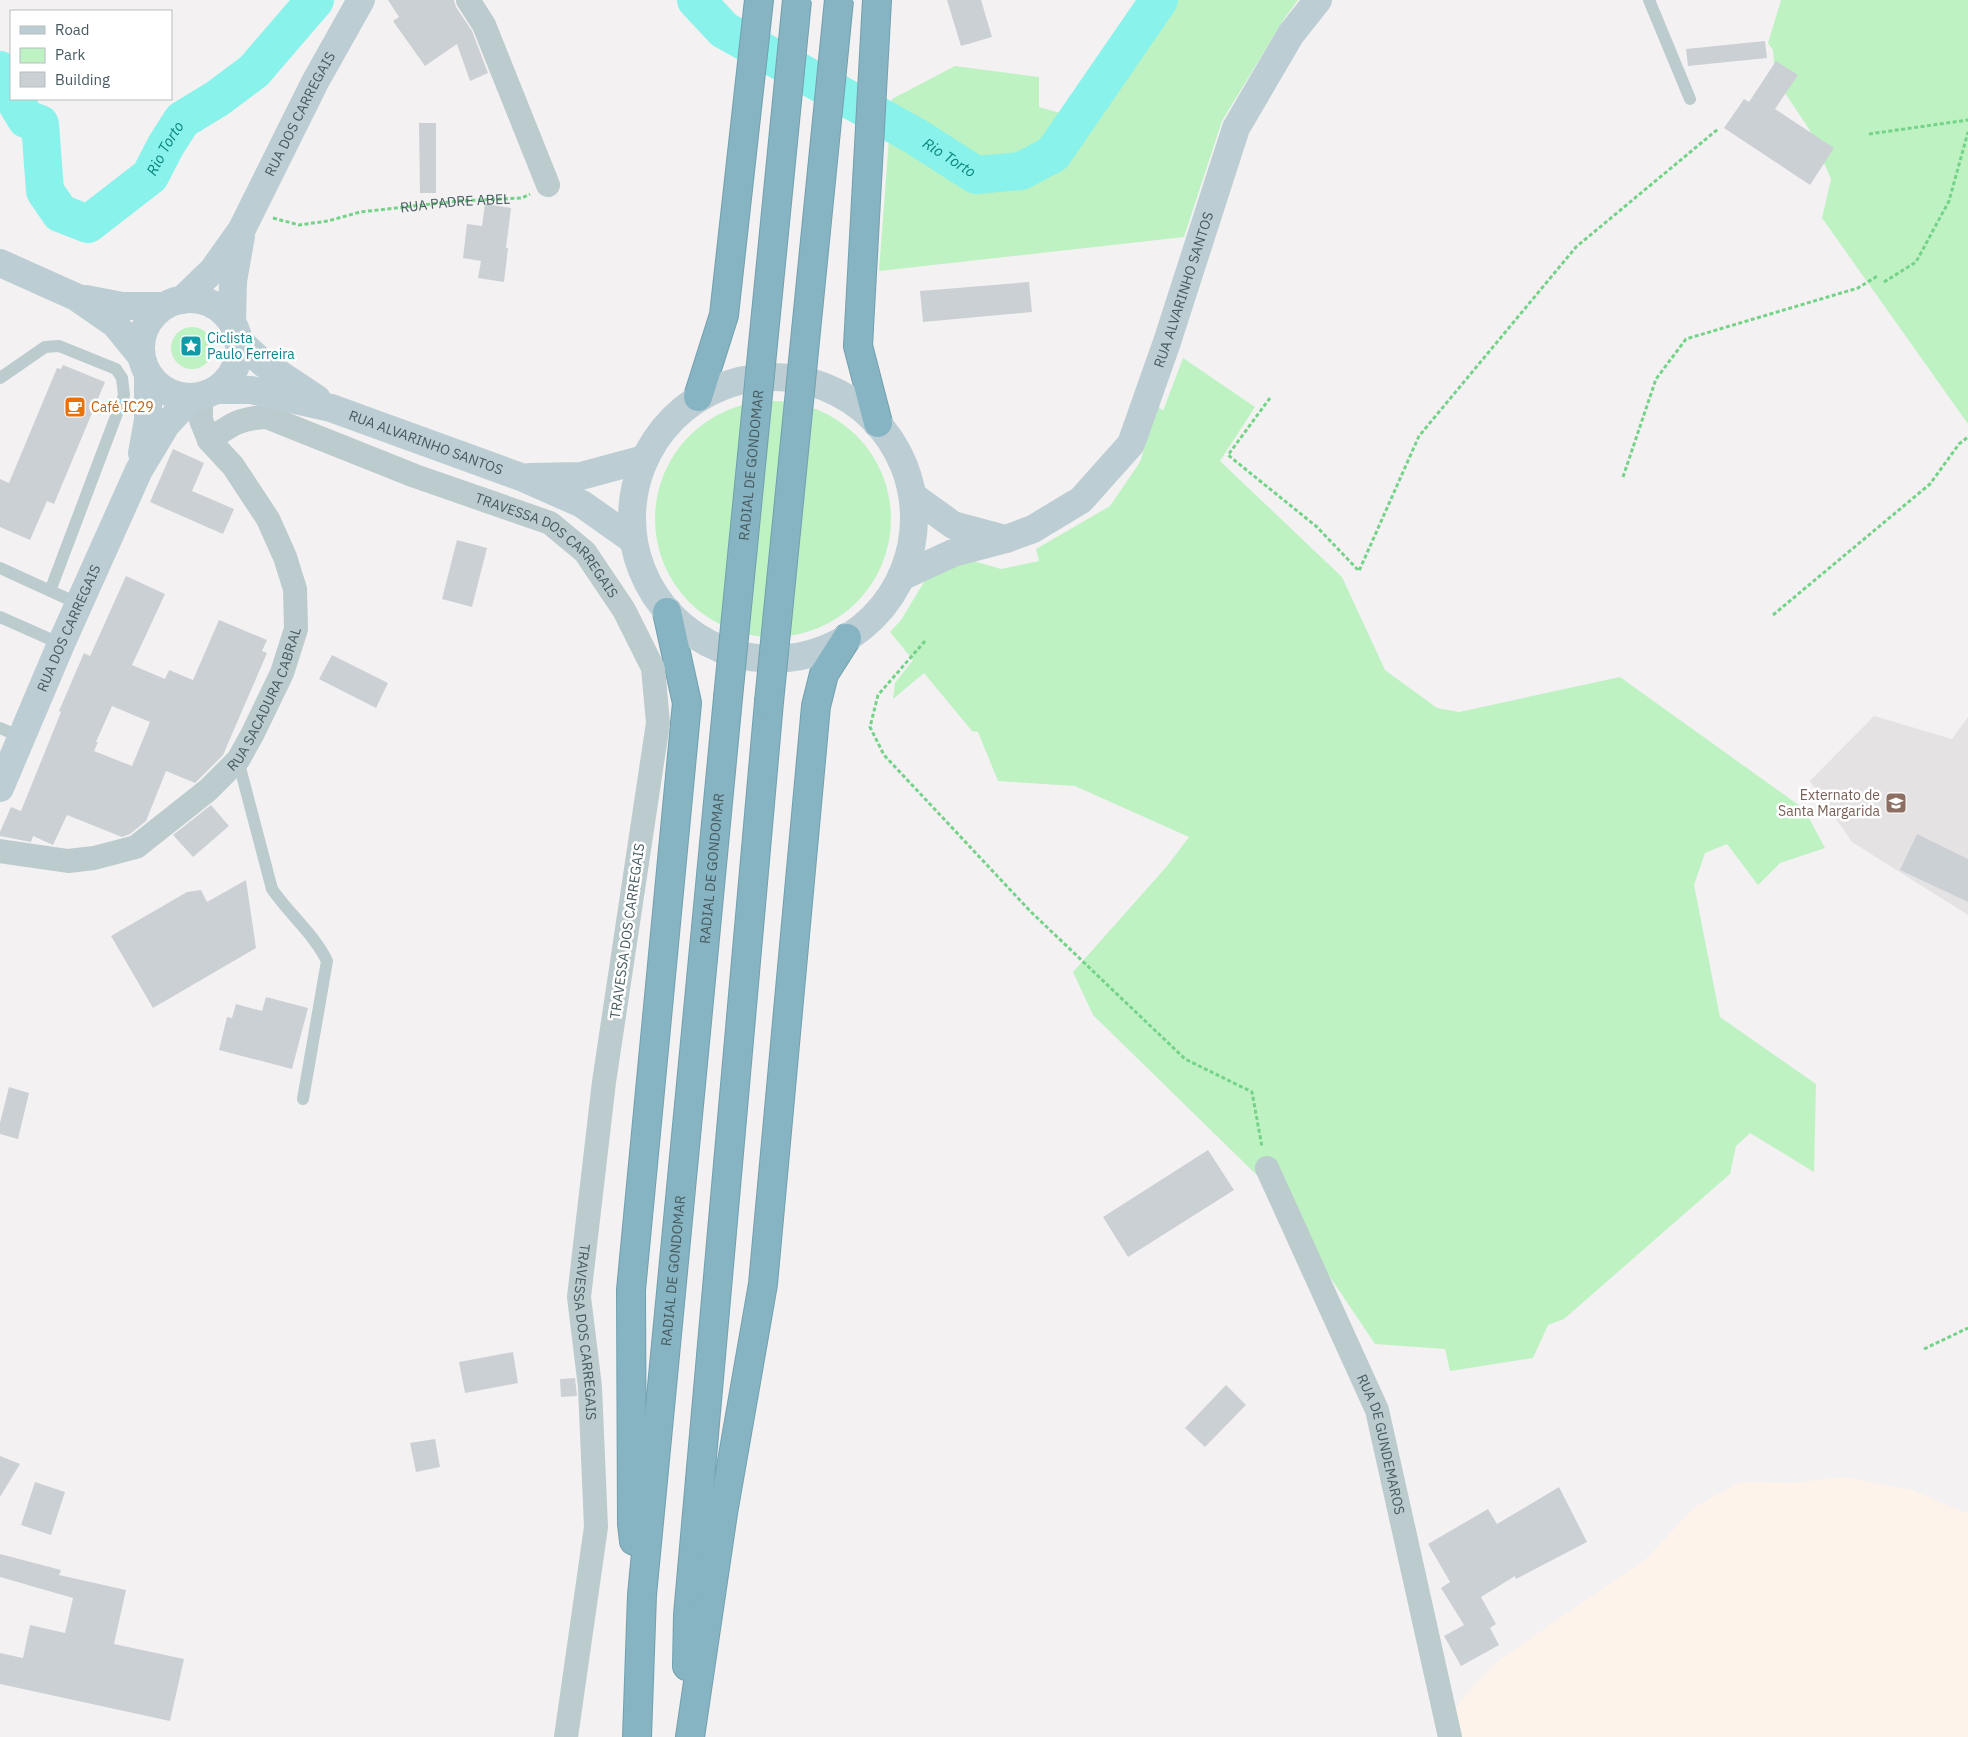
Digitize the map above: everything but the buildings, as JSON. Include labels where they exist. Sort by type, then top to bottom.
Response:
[{"type":"highway","points":[[698,398],[724,315],[760,0]]},
{"type":"highway","name":"RADIAL DE GONDOMAR","points":[[637,1737],[642,1595],[728,698],[798,0]]},
{"type":"highway","points":[[686,1737],[688,1615],[768,702],[840,0]]},
{"type":"highway","points":[[877,0],[858,346],[878,423]]},
{"type":"highway","points":[[642,1595],[632,1524],[631,1290],[687,703],[667,612]]},
{"type":"highway","points":[[690,1737],[723,1513],[763,1284],[816,706],[824,674],[847,638]]},
{"type":"street","name":"RUA DOS CARREGAIS","points":[[173,303],[213,270],[247,218],[315,82],[361,0]]},
{"type":"street","points":[[468,0],[484,25],[548,185]]},
{"type":"street","name":"RUA ALVARINHO SANTOS","points":[[902,577],[953,553],[1006,539],[1033,529],[1081,500],[1131,444],[1236,128],[1291,34],[1318,0]]},
{"type":"street","name":"RUA DOS CARREGAIS","points":[[235,332],[233,281],[247,218]]},
{"type":"street","points":[[0,263],[76,297],[114,324],[161,388],[178,396],[203,394],[230,377],[238,360],[235,332],[219,308],[201,300],[122,306],[76,297]]},
{"type":"street","points":[[144,365],[142,337],[150,320],[173,303]]},
{"type":"street","name":"RUA ALVARINHO SANTOS","points":[[235,332],[262,363],[331,408]]},
{"type":"street","name":"RUA DOS CARREGAIS","points":[[139,470],[148,420],[144,365]]},
{"type":"street","points":[[778,377],[796,379],[832,390],[856,404],[878,423],[894,445],[906,469],[913,496],[914,523],[912,542],[902,577],[888,601],[870,622],[847,638],[822,650],[795,658],[767,659],[740,656],[714,647],[689,632],[667,612],[651,591],[640,567],[632,540],[632,502],[635,484],[644,459],[658,435],[676,414],[698,398],[723,386],[750,378],[778,377]]},
{"type":"street","name":"RUA ALVARINHO SANTOS","points":[[203,394],[251,390],[331,408],[520,477],[582,504],[632,540]]},
{"type":"street","name":"RUA DOS CARREGAIS","points":[[0,788],[11,733],[61,644],[139,470],[166,425],[203,394]]},
{"type":"street","name":"RUA SACADURA CABRAL","points":[[0,851],[68,861],[94,858],[136,847],[208,790],[238,760],[277,682],[296,629],[295,589],[285,556],[268,519],[233,466],[209,440],[201,420],[203,394]]},
{"type":"street","name":"TRAVESSA DOS CARREGAIS","points":[[209,440],[232,424],[249,418],[267,417],[415,476],[550,523],[585,552],[624,610],[652,668],[658,723],[604,1082],[579,1297],[590,1386],[596,1527],[566,1737]]},
{"type":"street","name":"RUA ALVARINHO SANTOS","points":[[520,477],[581,476],[644,459]]},
{"type":"street","points":[[913,496],[953,525],[1006,539]]},
{"type":"street","name":"RUA DE GUNDEMAROS","points":[[1266,1168],[1377,1410],[1450,1737]]},
{"type":"lane","points":[[1649,0],[1690,99]]},
{"type":"lane","points":[[0,378],[45,347],[59,346],[116,369],[122,378],[124,395],[50,592]]},
{"type":"lane","points":[[0,568],[78,604]]},
{"type":"lane","points":[[0,617],[61,644]]},
{"type":"lane","points":[[238,760],[272,889],[322,950],[327,961],[303,1099]]},
{"type":"path","points":[[1869,134],[1968,120]]},
{"type":"path","points":[[1270,398],[1228,455],[1317,527],[1359,571],[1419,436],[1576,247],[1718,129]]},
{"type":"path","points":[[1884,282],[1916,262],[1949,200],[1968,132]]},
{"type":"path","name":"RUA PADRE ABEL","points":[[247,218],[276,220],[299,225],[360,212],[458,201],[522,198],[548,185]]},
{"type":"path","points":[[1623,477],[1656,379],[1686,339],[1858,288],[1879,275]]},
{"type":"path","points":[[1773,615],[1930,484],[1959,444],[1968,437]]},
{"type":"path","points":[[925,641],[878,695],[870,727],[884,755],[1030,911],[1185,1059],[1252,1092],[1266,1168]]},
{"type":"path","points":[[1924,1350],[1968,1328]]},
{"type":"shaded area","name":"Externato de Santa Margarida","points":[[1874,716],[1952,739],[1968,717],[1968,915],[1852,842],[1810,781]]},
{"type":"shaded area","points":[[1844,1477],[1912,1490],[1968,1514],[1968,1737],[1457,1737],[1452,1720],[1461,1700],[1498,1661],[1646,1559],[1695,1507],[1741,1482],[1794,1483]]},
{"type":"green space","points":[[1167,0],[1298,0],[1284,19],[1222,121],[1184,237],[879,271],[892,99],[955,66],[1039,77],[1039,107],[1060,113],[1074,137]]},
{"type":"green space","points":[[1781,0],[1968,0],[1968,424],[1822,218],[1831,179],[1809,129],[1775,78],[1773,50],[1768,43]]},
{"type":"green space","points":[[196,327],[204,330],[210,336],[213,348],[210,360],[204,366],[188,369],[180,366],[174,360],[171,344],[174,336],[180,330]]},
{"type":"green space","points":[[1183,358],[1255,407],[1220,461],[1342,577],[1385,670],[1437,708],[1459,712],[1620,677],[1804,809],[1825,848],[1780,863],[1758,885],[1727,844],[1705,853],[1694,885],[1720,1017],[1816,1084],[1814,1172],[1750,1133],[1736,1146],[1730,1174],[1564,1319],[1548,1325],[1533,1358],[1450,1371],[1445,1349],[1375,1344],[1271,1189],[1093,1015],[1073,972],[1167,866],[1189,837],[1075,786],[998,781],[978,732],[972,731],[924,673],[893,699],[895,683],[913,660],[890,632],[901,620],[927,577],[930,548],[1001,569],[1039,561],[1036,549],[1110,506],[1140,462],[1158,406],[1163,411]]},
{"type":"green space","points":[[773,401],[796,404],[818,410],[848,428],[864,444],[882,474],[888,496],[891,519],[888,542],[882,564],[864,594],[848,610],[818,628],[796,634],[773,637],[750,634],[728,628],[698,610],[682,594],[664,564],[658,542],[655,519],[658,496],[664,474],[682,444],[698,428],[728,410],[750,404]]},
{"type":"waterway","name":"Rio Torto","points":[[15,100],[26,119],[40,124],[45,191],[60,213],[88,224],[150,176],[182,120],[218,98],[254,71],[315,0]]},
{"type":"waterway","name":"Rio Torto","points":[[696,0],[724,30],[915,136],[976,175],[1021,171],[1053,154],[1159,0]]},
{"type":"waterway","name":"Rio Torto","points":[[0,70],[10,93]]},
{"type":"place","name":"Ciclista Paulo Ferreira","points":[[191,346]]},
{"type":"place","name":"Café IC29","points":[[75,407]]},
{"type":"place","name":"Externato de Santa Margarida","points":[[1896,803]]}]
